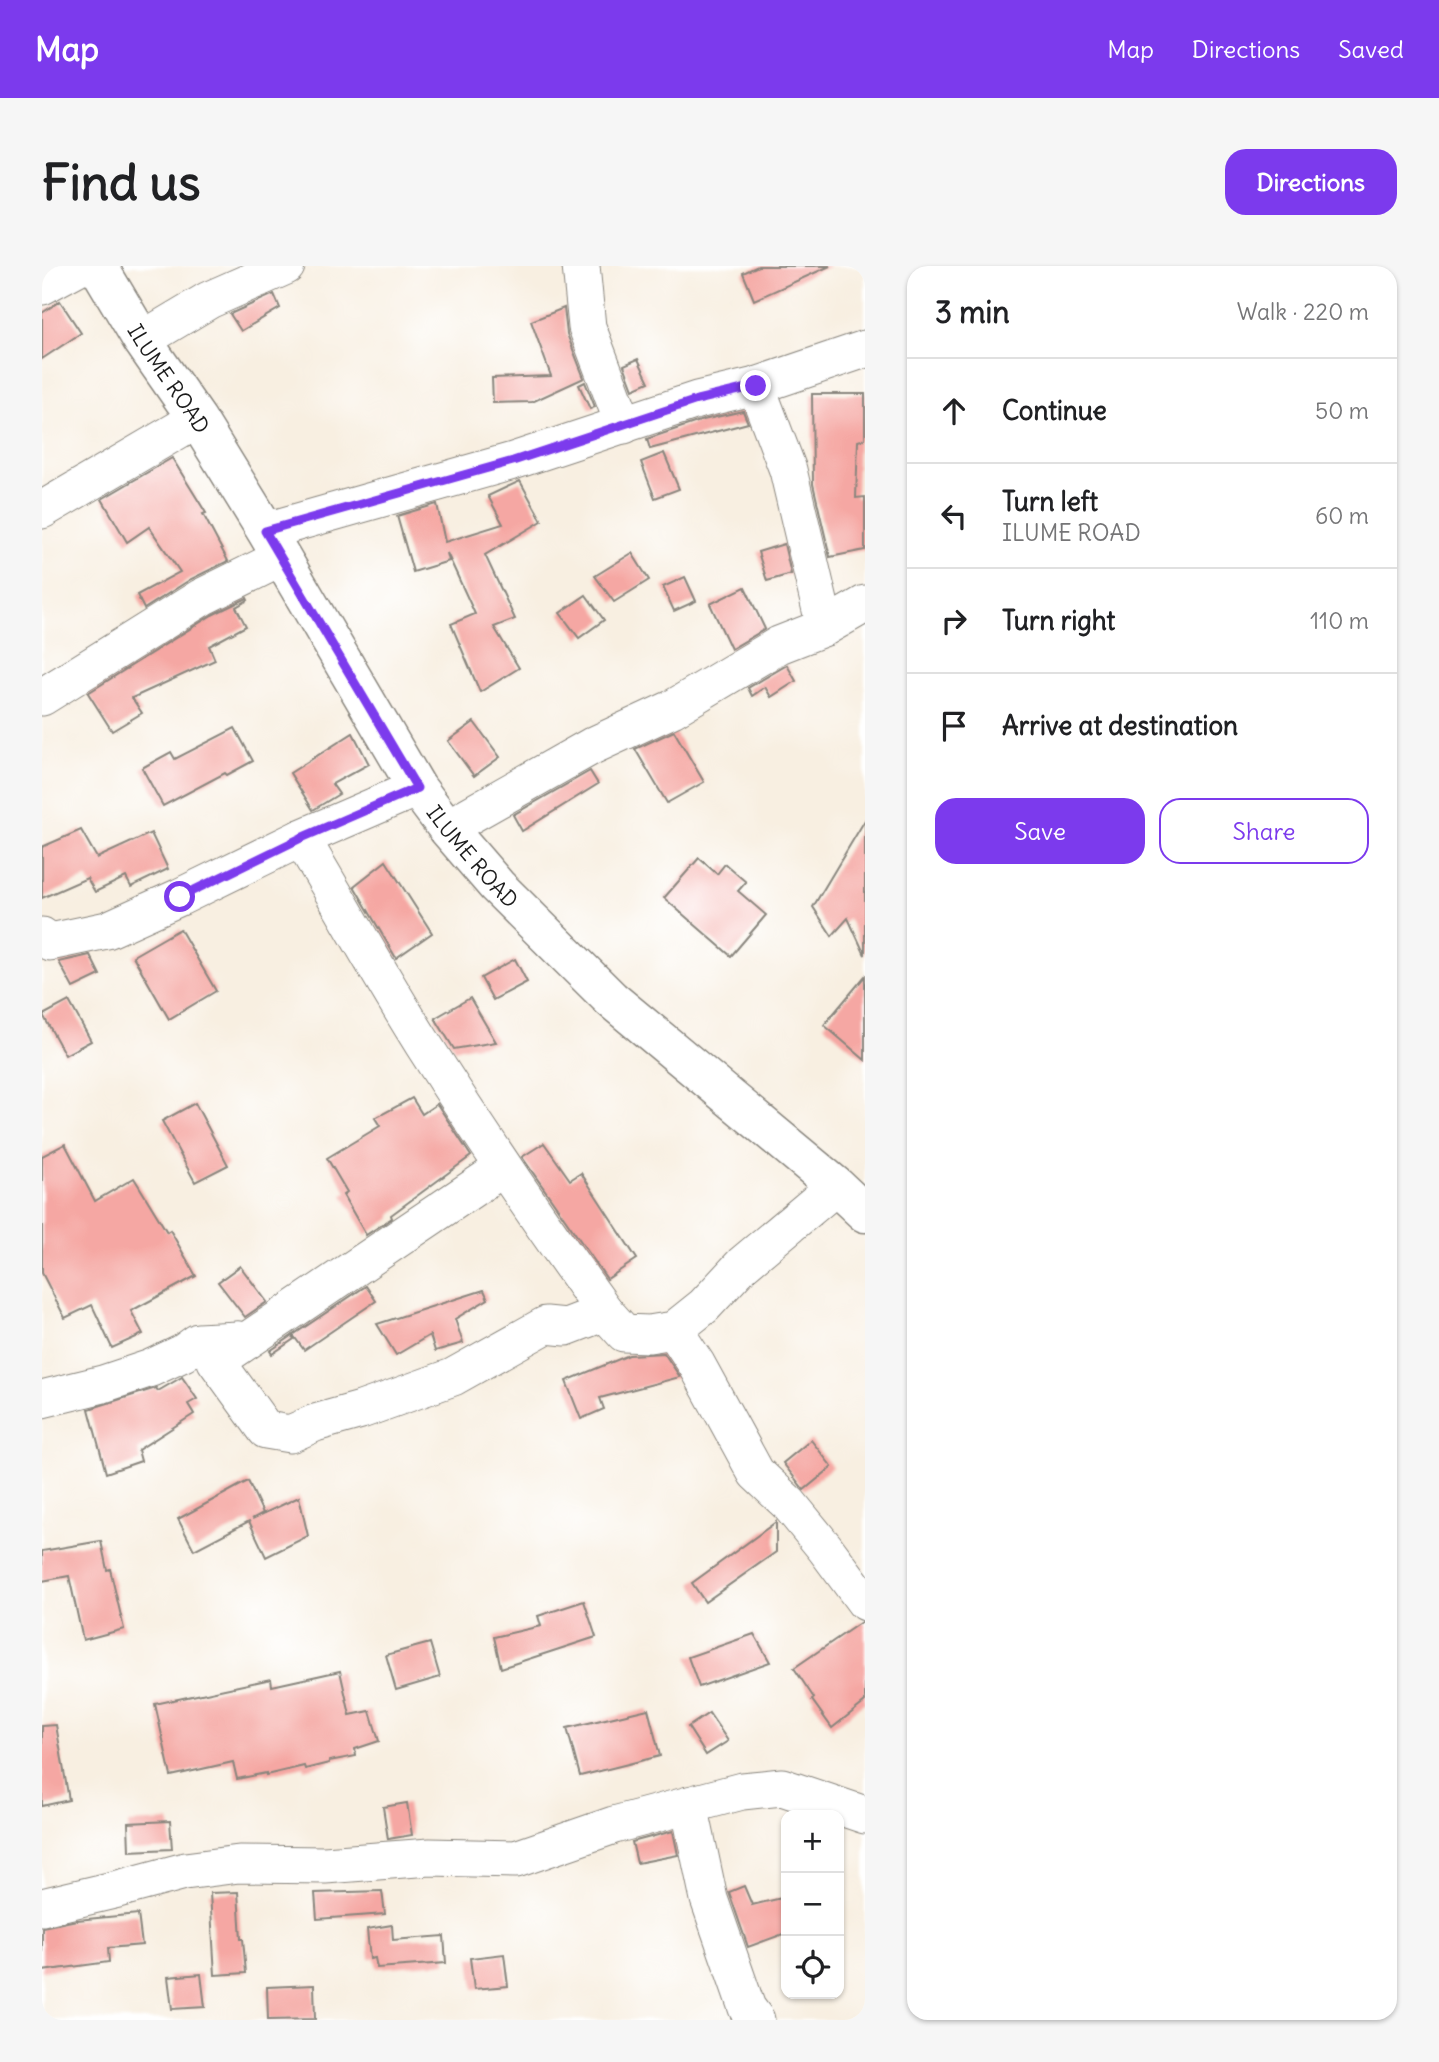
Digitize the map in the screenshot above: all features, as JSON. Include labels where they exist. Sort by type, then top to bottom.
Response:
[{"type":"street","points":[[42,286],[79,266]]},
{"type":"street","name":"ILUME ROAD","points":[[97,266],[142,340],[197,419],[417,788],[447,828],[497,886],[611,999],[865,1213]]},
{"type":"street","points":[[142,340],[209,300],[286,266]]},
{"type":"street","points":[[581,266],[587,327],[624,425]]},
{"type":"street","points":[[42,697],[202,597],[273,545],[441,482],[697,400],[756,386],[865,349]]},
{"type":"street","points":[[756,386],[788,470],[825,627]]},
{"type":"street","points":[[42,510],[197,419]]},
{"type":"street","points":[[447,828],[592,746],[672,709],[779,646],[825,627],[865,604]]},
{"type":"street","points":[[42,936],[50,942],[107,930],[301,838],[417,788]]},
{"type":"street","points":[[301,838],[422,1043],[503,1168],[605,1312],[624,1333],[649,1334],[674,1330],[704,1306],[743,1264],[836,1186]]},
{"type":"street","points":[[216,1361],[503,1168]]},
{"type":"street","points":[[216,1361],[265,1430],[290,1434],[315,1423],[361,1410],[453,1377],[547,1325],[566,1327],[605,1312]]},
{"type":"street","points":[[674,1330],[697,1365],[756,1473],[789,1504],[865,1602]]},
{"type":"street","points":[[45,1391],[103,1384],[151,1368],[183,1353],[198,1342],[238,1340],[216,1361]]},
{"type":"street","points":[[42,1907],[185,1871],[239,1864],[325,1865],[429,1857],[516,1859],[614,1825],[742,1791],[782,1787],[865,1815]]},
{"type":"street","points":[[689,1805],[709,1899],[747,2008],[756,2020]]},
{"type":"building","points":[[758,266],[830,266],[754,300],[743,273]]},
{"type":"building","points":[[274,294],[280,308],[241,331],[230,314]]},
{"type":"building","points":[[60,301],[81,333],[42,359],[42,313]]},
{"type":"building","points":[[564,308],[567,334],[584,378],[532,402],[493,403],[492,378],[551,376],[531,321]]},
{"type":"building","points":[[638,359],[649,382],[633,389],[624,365]]},
{"type":"building","points":[[585,382],[595,407],[590,409],[579,385]]},
{"type":"building","points":[[812,394],[865,394],[865,439],[858,441],[856,498],[865,497],[865,550],[830,557],[813,484]]},
{"type":"building","points":[[743,411],[748,423],[650,449],[647,439],[703,420]]},
{"type":"building","points":[[664,453],[679,489],[655,498],[641,462]]},
{"type":"building","points":[[172,458],[206,513],[203,514],[228,561],[191,579],[144,609],[137,595],[180,572],[149,527],[127,542],[102,499]]},
{"type":"building","points":[[520,481],[542,521],[485,555],[515,619],[494,627],[519,668],[480,692],[451,624],[475,614],[447,553],[449,561],[413,572],[397,516],[437,504],[445,542],[503,524],[488,496]]},
{"type":"building","points":[[784,544],[791,574],[767,581],[758,552]]},
{"type":"building","points":[[632,553],[649,580],[614,602],[595,576]]},
{"type":"building","points":[[685,577],[696,601],[674,611],[663,587]]},
{"type":"building","points":[[745,587],[765,629],[731,649],[710,604]]},
{"type":"building","points":[[586,595],[604,620],[579,638],[560,613]]},
{"type":"building","points":[[247,598],[248,600],[236,607],[246,626],[209,646],[215,660],[132,698],[142,713],[112,731],[88,693],[212,615]]},
{"type":"building","points":[[787,665],[796,681],[771,697],[765,687],[752,696],[748,688]]},
{"type":"building","points":[[474,722],[500,757],[474,776],[448,741]]},
{"type":"building","points":[[235,728],[253,761],[163,806],[142,768],[171,752],[175,759]]},
{"type":"building","points":[[674,731],[704,782],[667,803],[635,749]]},
{"type":"building","points":[[353,733],[369,764],[332,784],[339,794],[313,810],[290,773]]},
{"type":"building","points":[[590,771],[598,784],[522,831],[513,815]]},
{"type":"building","points":[[865,820],[865,955],[848,918],[832,936],[813,907]]},
{"type":"building","points":[[81,830],[97,858],[151,833],[168,869],[131,887],[126,877],[95,892],[87,878],[42,898],[42,847]]},
{"type":"building","points":[[699,858],[717,874],[725,864],[746,882],[738,891],[766,915],[731,956],[664,898]]},
{"type":"building","points":[[386,861],[432,933],[396,958],[354,886]]},
{"type":"building","points":[[180,929],[216,991],[169,1019],[133,956]]},
{"type":"building","points":[[90,955],[100,975],[73,988],[59,962]]},
{"type":"building","points":[[515,959],[527,982],[493,1000],[481,978]]},
{"type":"building","points":[[865,976],[865,1060],[824,1025]]},
{"type":"building","points":[[470,998],[496,1042],[454,1049],[435,1018]]},
{"type":"building","points":[[69,1001],[91,1041],[65,1055],[43,1015]]},
{"type":"building","points":[[412,1098],[422,1114],[437,1104],[471,1156],[366,1235],[343,1195],[347,1192],[327,1158],[380,1126],[375,1118]]},
{"type":"building","points":[[195,1103],[228,1165],[195,1182],[162,1121]]},
{"type":"building","points":[[544,1143],[570,1180],[581,1173],[637,1259],[607,1279],[522,1157]]},
{"type":"building","points":[[65,1144],[95,1201],[134,1178],[167,1232],[170,1230],[196,1276],[131,1311],[143,1334],[112,1348],[92,1305],[65,1318],[42,1273],[42,1156]]},
{"type":"building","points":[[240,1266],[267,1302],[245,1317],[218,1282]]},
{"type":"building","points":[[366,1286],[376,1301],[304,1350],[293,1335]]},
{"type":"building","points":[[484,1290],[488,1299],[455,1319],[463,1343],[435,1351],[430,1335],[396,1355],[377,1324]]},
{"type":"building","points":[[292,1336],[294,1339],[272,1354],[270,1351]]},
{"type":"building","points":[[664,1353],[680,1377],[600,1398],[604,1409],[581,1419],[566,1381],[629,1355]]},
{"type":"building","points":[[182,1377],[197,1399],[188,1404],[194,1414],[138,1450],[141,1461],[106,1473],[89,1409],[156,1388],[158,1391]]},
{"type":"building","points":[[811,1440],[832,1467],[804,1490],[783,1463]]},
{"type":"building","points":[[248,1481],[263,1513],[252,1519],[299,1497],[308,1536],[266,1557],[249,1521],[194,1550],[178,1519]]},
{"type":"building","points":[[776,1522],[776,1552],[705,1602],[692,1583]]},
{"type":"building","points":[[101,1541],[124,1629],[83,1640],[69,1576],[42,1581],[42,1551]]},
{"type":"building","points":[[584,1601],[596,1637],[501,1668],[494,1637],[541,1626],[538,1616]]},
{"type":"building","points":[[861,1622],[865,1623],[865,1702],[832,1728],[794,1668]]},
{"type":"building","points":[[754,1634],[770,1662],[699,1687],[688,1657]]},
{"type":"building","points":[[430,1643],[440,1677],[396,1690],[386,1655]]},
{"type":"building","points":[[340,1671],[350,1715],[370,1711],[379,1741],[355,1749],[356,1756],[305,1769],[304,1766],[237,1779],[233,1762],[171,1776],[155,1704],[271,1679],[272,1686]]},
{"type":"building","points":[[648,1709],[660,1756],[580,1776],[567,1728]]},
{"type":"building","points":[[709,1713],[728,1741],[706,1755],[688,1727]]},
{"type":"building","points":[[56,1725],[69,1800],[42,1806],[42,1726]]},
{"type":"building","points":[[407,1803],[412,1835],[388,1839],[383,1807]]},
{"type":"building","points":[[170,1821],[172,1849],[129,1851],[128,1823]]},
{"type":"building","points":[[673,1831],[678,1855],[637,1863],[632,1842]]},
{"type":"building","points":[[744,1886],[752,1905],[781,1898],[781,1935],[748,1947],[729,1892]]},
{"type":"building","points":[[382,1891],[385,1914],[317,1919],[315,1893]]},
{"type":"building","points":[[238,1892],[246,1973],[215,1975],[210,1893]]},
{"type":"building","points":[[138,1914],[142,1945],[108,1948],[109,1962],[42,1971],[42,1927],[77,1920]]},
{"type":"building","points":[[392,1925],[393,1940],[444,1936],[446,1963],[377,1968],[375,1958],[370,1959],[367,1929]]},
{"type":"building","points":[[504,1954],[508,1986],[474,1989],[470,1958]]},
{"type":"building","points":[[201,1974],[205,2007],[172,2009],[168,1977]]},
{"type":"building","points":[[314,1985],[315,2019],[268,2020],[267,1987]]},
{"type":"route","points":[[180,897],[301,838],[417,788],[265,531],[513,461],[697,400],[756,386]]}]
